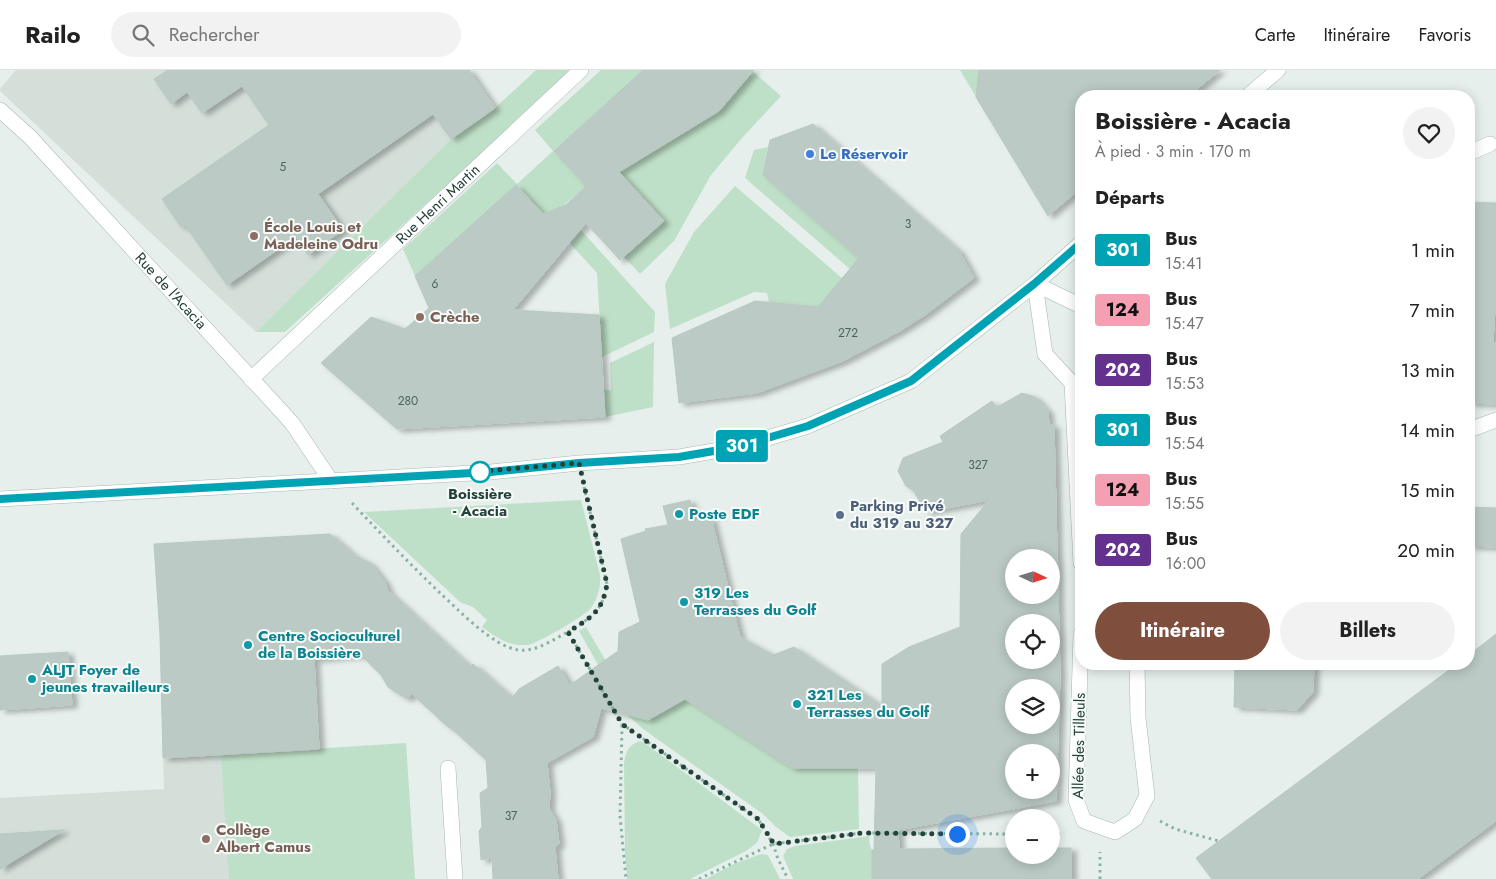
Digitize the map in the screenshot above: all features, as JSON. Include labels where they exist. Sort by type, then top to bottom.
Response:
[{"type":"street","name":"Rue Henri Martin","points":[[252,379],[581,70]]},
{"type":"street","points":[[1255,90],[1278,70]]},
{"type":"street","name":"Rue de l'Acacia","points":[[0,110],[30,137],[292,423],[331,481]]},
{"type":"street","points":[[1475,150],[1490,144]]},
{"type":"street","points":[[0,499],[491,472],[579,463],[679,457],[737,447],[808,426],[911,381],[1034,284],[1075,248]]},
{"type":"street","points":[[1034,284],[1075,303]]},
{"type":"street","points":[[1034,284],[1046,354],[1072,383],[1075,443]]},
{"type":"street","points":[[1475,428],[1496,420]]},
{"type":"street","name":"Allée des Tilleuls","points":[[1080,670],[1076,800],[1084,821],[1115,832],[1135,819],[1147,796],[1138,718],[1137,670]]},
{"type":"street","points":[[448,768],[455,879]]},
{"type":"path","points":[[331,481],[406,560],[480,630],[506,646],[520,650],[536,648],[568,632],[596,613],[605,598],[607,584],[579,463]]},
{"type":"path","points":[[568,632],[622,724],[758,819],[774,844],[778,859],[788,879]]},
{"type":"path","points":[[622,724],[620,816],[626,879]]},
{"type":"path","points":[[1140,809],[1175,829],[1218,841]]},
{"type":"path","points":[[699,879],[774,844],[862,833],[1005,834]]},
{"type":"shaded area","name":"École Louis et Madeleine Odru","points":[[16,70],[469,70],[495,108],[451,139],[256,332],[0,91]]},
{"type":"shaded area","name":"Collège Albert Camus","points":[[276,751],[414,879],[0,879],[0,798],[164,789],[163,758]]},
{"type":"green space","points":[[536,70],[573,70],[285,332],[256,332],[451,139],[495,108]]},
{"type":"green space","points":[[601,70],[643,70],[554,151],[586,186],[561,208],[655,312],[654,332],[602,357],[597,273],[517,185],[415,276],[403,249],[497,163],[517,184],[553,151],[535,130]]},
{"type":"green space","points":[[751,70],[781,96],[711,175],[674,241],[640,274],[624,257],[663,221],[618,171]]},
{"type":"green space","points":[[960,70],[980,70],[976,97]]},
{"type":"green space","points":[[768,147],[763,175],[860,259],[851,270],[745,178],[754,150]]},
{"type":"green space","points":[[735,186],[843,279],[818,307],[769,302],[767,293],[754,292],[670,329],[665,284],[694,232]]},
{"type":"green space","points":[[654,342],[653,407],[605,417],[604,390],[611,390],[610,363]]},
{"type":"green space","points":[[581,500],[600,575],[597,596],[591,608],[580,617],[551,635],[528,645],[515,645],[495,636],[482,627],[487,620],[473,607],[460,602],[364,512]]},
{"type":"green space","points":[[586,627],[616,678],[685,699],[792,768],[858,768],[859,829],[790,837],[763,814],[643,729],[626,714],[579,631]]},
{"type":"green space","points":[[640,741],[762,830],[757,843],[746,851],[690,879],[627,879],[624,763],[628,749]]},
{"type":"green space","points":[[406,743],[415,879],[229,879],[221,755]]},
{"type":"green space","points":[[869,836],[872,850],[872,879],[793,879],[783,856],[787,849],[795,846]]},
{"type":"green space","points":[[761,854],[768,855],[780,879],[706,879],[734,864]]},
{"type":"building","points":[[168,70],[469,70],[495,108],[451,139],[433,114],[318,194],[343,230],[308,255],[296,237],[227,285],[185,225],[181,227],[162,199],[269,125],[242,86],[202,113],[187,92],[171,104],[154,79]]},
{"type":"building","points":[[643,70],[754,70],[719,111],[619,172],[664,221],[620,260],[586,223],[513,310],[599,315],[605,417],[397,429],[321,363],[371,317],[405,329],[429,308],[415,276],[516,185],[543,214],[566,205],[586,186],[554,151]]},
{"type":"building","points":[[979,70],[1220,70],[1196,90],[1075,90],[1075,193],[1048,216],[976,97]]},
{"type":"building","points":[[813,124],[959,251],[974,278],[925,315],[900,331],[843,361],[757,393],[679,403],[672,338],[755,301],[818,307],[859,258],[763,175],[770,140]]},
{"type":"building","points":[[1475,202],[1496,203],[1496,291],[1493,342],[1496,343],[1496,404],[1475,403]]},
{"type":"building","points":[[1022,393],[1035,397],[1048,411],[1049,425],[1054,425],[1057,549],[1005,549],[1005,604],[1058,604],[1059,614],[1005,614],[1005,669],[1060,669],[1060,679],[1005,679],[1005,734],[1058,734],[1058,744],[1005,744],[1005,799],[1056,799],[1056,801],[898,830],[899,849],[1005,848],[1005,864],[1060,864],[1060,848],[1071,848],[1071,879],[872,879],[876,768],[792,768],[685,699],[648,720],[601,708],[593,737],[547,763],[550,792],[549,808],[556,820],[559,844],[555,848],[558,879],[493,879],[492,858],[481,860],[479,831],[482,827],[480,793],[488,788],[486,760],[412,694],[407,699],[388,687],[381,675],[361,655],[314,659],[319,749],[163,758],[160,635],[154,544],[330,534],[354,555],[370,563],[385,582],[388,591],[470,667],[473,664],[512,698],[519,689],[558,666],[570,685],[618,651],[619,632],[640,622],[621,539],[646,531],[645,529],[668,525],[663,506],[690,500],[694,522],[711,517],[740,637],[773,655],[794,647],[882,706],[882,664],[909,647],[960,627],[961,534],[989,500],[926,512],[913,490],[906,486],[898,471],[903,458],[943,442],[940,436],[992,401],[997,407]]},
{"type":"building","points":[[1475,507],[1496,508],[1496,547],[1475,546]]},
{"type":"building","points":[[1496,634],[1496,821],[1418,879],[1212,879],[1196,858],[1449,670],[1475,670],[1475,650]]},
{"type":"building","name":"ALJT Foyer de jeunes travailleurs","points":[[68,652],[72,705],[0,710],[0,656]]},
{"type":"building","points":[[1235,670],[1314,670],[1313,692],[1297,710],[1234,707]]},
{"type":"building","points":[[64,830],[0,869],[0,834]]},
{"type":"bus line","name":"301","points":[[0,499],[491,472],[579,463],[679,457],[737,447],[808,426],[911,381],[1034,284],[1075,248]]},
{"type":"place","name":"Le Réservoir","points":[[810,154]]},
{"type":"place","name":"École Louis et Madeleine Odru","points":[[254,236]]},
{"type":"place","name":"Crèche","points":[[420,317]]},
{"type":"place","name":"Boissière - Acacia","points":[[480,472]]},
{"type":"place","name":"Poste EDF","points":[[679,514]]},
{"type":"place","name":"Parking Privé du 319 au 327","points":[[840,515]]},
{"type":"place","name":"319 Les Terrasses du Golf","points":[[684,602]]},
{"type":"place","name":"Centre Socioculturel de la Boissière","points":[[248,645]]},
{"type":"place","name":"ALJT Foyer de jeunes travailleurs","points":[[32,679]]},
{"type":"place","name":"321 Les Terrasses du Golf","points":[[797,704]]},
{"type":"place","name":"Collège Albert Camus","points":[[206,839]]},
{"type":"route","points":[[480,472],[472,472],[491,472],[579,463],[607,584],[605,598],[596,613],[568,632],[622,724],[758,819],[774,844],[862,833],[957,834]]}]
